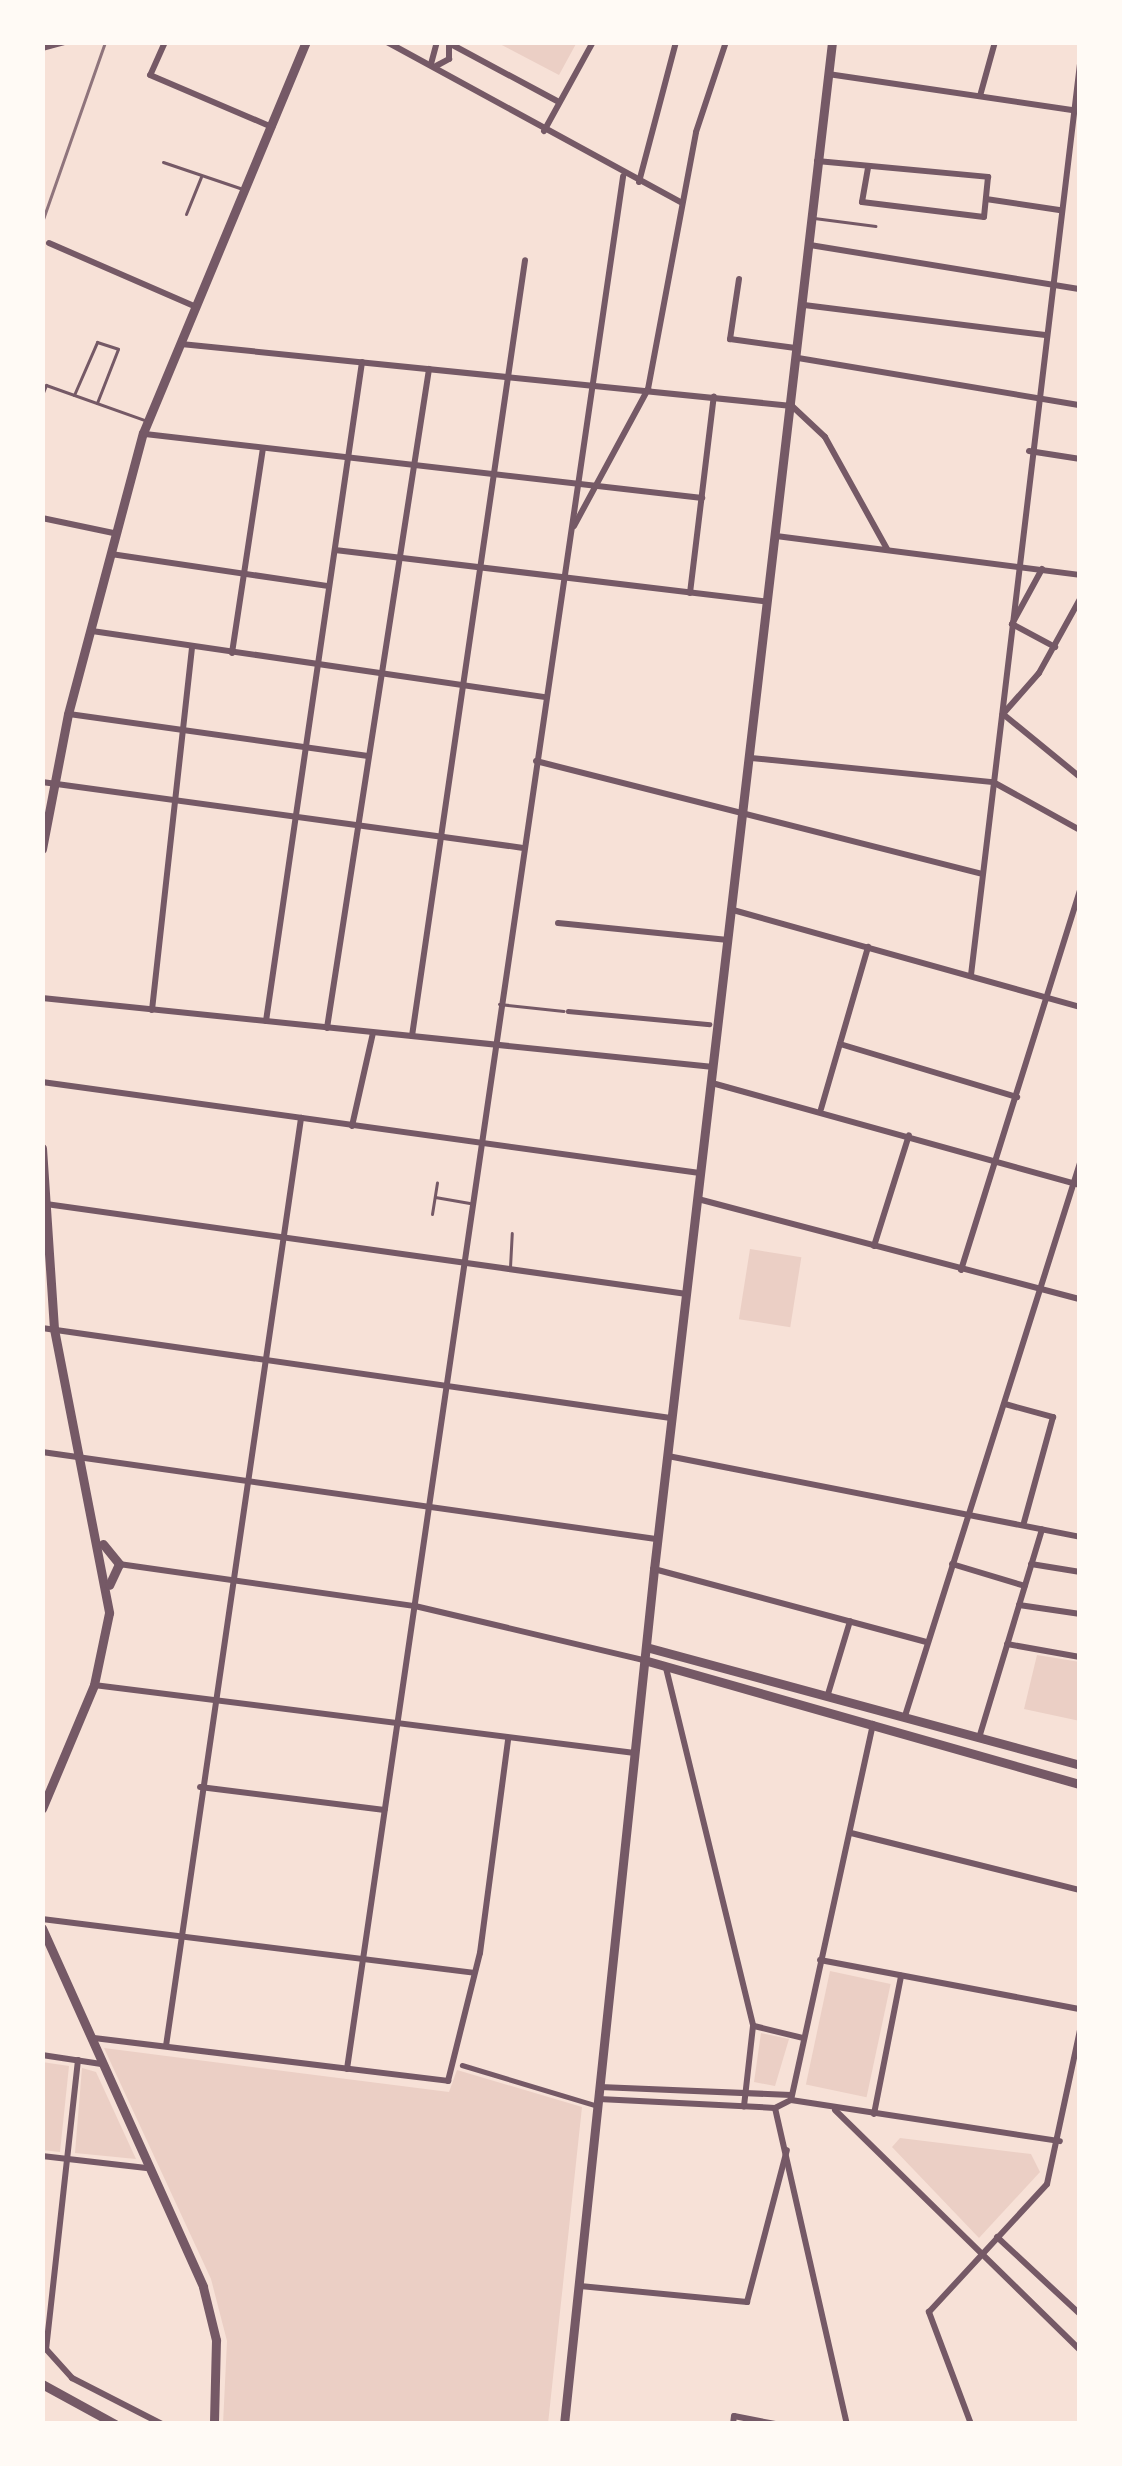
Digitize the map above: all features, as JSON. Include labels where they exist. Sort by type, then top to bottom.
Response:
[{"type":"street","points":[[42,48],[64,42]]},
{"type":"street","points":[[165,42],[150,74],[272,127]]},
{"type":"street","points":[[42,849],[47,780],[143,433],[305,42]]},
{"type":"street","points":[[387,42],[623,176],[681,202]]},
{"type":"street","points":[[433,66],[428,53],[437,42]]},
{"type":"street","points":[[433,66],[449,59],[447,42]]},
{"type":"street","points":[[447,42],[559,102]]},
{"type":"street","points":[[544,131],[592,42]]},
{"type":"street","points":[[639,182],[676,42]]},
{"type":"street","points":[[571,533],[648,389],[681,202],[726,42]]},
{"type":"street","points":[[564,2424],[657,1539],[832,42]]},
{"type":"street","points":[[980,97],[995,42]]},
{"type":"street","points":[[971,975],[1070,108],[1080,64]]},
{"type":"street","points":[[828,74],[1080,111]]},
{"type":"street","points":[[818,161],[988,177],[984,217],[862,202],[868,167]]},
{"type":"street","points":[[346,2068],[623,176]]},
{"type":"street","points":[[986,199],[1060,210]]},
{"type":"street","points":[[50,243],[196,307]]},
{"type":"street","points":[[810,245],[1080,289]]},
{"type":"street","points":[[412,1036],[484,567],[525,260]]},
{"type":"street","points":[[739,279],[730,339],[1080,405]]},
{"type":"street","points":[[804,305],[1045,334]]},
{"type":"street","points":[[181,344],[792,406],[825,437],[887,549]]},
{"type":"street","points":[[266,1021],[362,362]]},
{"type":"street","points":[[327,1028],[428,369]]},
{"type":"street","points":[[690,593],[714,396]]},
{"type":"street","points":[[143,433],[702,498]]},
{"type":"street","points":[[232,653],[263,448]]},
{"type":"street","points":[[1030,451],[1080,460]]},
{"type":"street","points":[[42,518],[113,533]]},
{"type":"street","points":[[776,536],[1080,575]]},
{"type":"street","points":[[335,550],[768,602]]},
{"type":"street","points":[[107,553],[329,586]]},
{"type":"street","points":[[1012,624],[1042,568]]},
{"type":"street","points":[[1003,713],[1055,647],[1080,599]]},
{"type":"street","points":[[1012,624],[1055,647]]},
{"type":"street","points":[[88,631],[545,697]]},
{"type":"street","points":[[152,1010],[192,647]]},
{"type":"street","points":[[1003,713],[1080,777]]},
{"type":"street","points":[[68,714],[368,756]]},
{"type":"street","points":[[751,758],[993,782],[1080,830]]},
{"type":"street","points":[[536,761],[980,873]]},
{"type":"street","points":[[47,780],[521,848]]},
{"type":"street","points":[[962,1270],[1080,890]]},
{"type":"street","points":[[733,910],[1080,1007]]},
{"type":"street","points":[[558,923],[729,940]]},
{"type":"street","points":[[821,1109],[868,947]]},
{"type":"street","points":[[42,998],[713,1067]]},
{"type":"street","points":[[566,1011],[709,1024]]},
{"type":"street","points":[[352,1126],[373,1033]]},
{"type":"street","points":[[840,1044],[1017,1097]]},
{"type":"street","points":[[42,1082],[700,1173]]},
{"type":"street","points":[[712,1083],[821,1109],[1077,1184]]},
{"type":"street","points":[[166,2046],[230,1577],[301,1118]]},
{"type":"street","points":[[874,1247],[909,1136]]},
{"type":"street","points":[[42,1148],[48,1328],[108,1587]]},
{"type":"street","points":[[905,1716],[1080,1163]]},
{"type":"street","points":[[698,1199],[1080,1299]]},
{"type":"street","points":[[46,1204],[687,1294]]},
{"type":"street","points":[[48,1328],[671,1418]]},
{"type":"street","points":[[1005,1404],[1053,1417],[1023,1523]]},
{"type":"street","points":[[42,1452],[657,1539]]},
{"type":"street","points":[[668,1456],[970,1510],[1080,1537]]},
{"type":"street","points":[[979,1738],[1043,1528]]},
{"type":"street","points":[[99,1539],[119,1564],[415,1606],[644,1660],[1080,1784]]},
{"type":"street","points":[[42,1809],[94,1685],[108,1587],[119,1564]]},
{"type":"street","points":[[952,1564],[1025,1586]]},
{"type":"street","points":[[1031,1564],[1080,1572]]},
{"type":"street","points":[[654,1569],[927,1642]]},
{"type":"street","points":[[1019,1605],[1080,1614]]},
{"type":"street","points":[[828,1694],[850,1621]]},
{"type":"street","points":[[1007,1644],[1080,1657]]},
{"type":"street","points":[[646,1647],[1080,1765]]},
{"type":"street","points":[[666,1668],[753,2026],[744,2106]]},
{"type":"street","points":[[94,1685],[635,1753]]},
{"type":"street","points":[[462,2065],[599,2097],[776,2108],[791,2097],[873,1724]]},
{"type":"street","points":[[90,2038],[448,2081],[474,1973],[508,1739]]},
{"type":"street","points":[[200,1787],[385,1810]]},
{"type":"street","points":[[850,1832],[1080,1890]]},
{"type":"street","points":[[214,2424],[216,2340],[203,2287],[146,2168],[42,1924],[180,1934],[474,1973]]},
{"type":"street","points":[[820,1960],[1080,2009]]},
{"type":"street","points":[[874,2114],[902,1975]]},
{"type":"street","points":[[753,2026],[802,2038]]},
{"type":"street","points":[[971,2424],[929,2312],[1047,2184],[1080,2030]]},
{"type":"street","points":[[42,2055],[101,2064]]},
{"type":"street","points":[[78,2060],[46,2349],[72,2378],[162,2424]]},
{"type":"street","points":[[599,2097],[746,2093],[791,2097],[835,2110],[1060,2140]]},
{"type":"street","points":[[776,2108],[847,2424]]},
{"type":"street","points":[[835,2110],[977,2258],[1080,2350]]},
{"type":"street","points":[[577,2286],[736,2307],[747,2302],[787,2150]]},
{"type":"street","points":[[42,2156],[146,2168]]},
{"type":"street","points":[[998,2237],[1080,2314]]},
{"type":"street","points":[[42,2384],[115,2424]]},
{"type":"street","points":[[733,2424],[734,2416],[775,2424]]},
{"type":"lane","points":[[164,162],[245,190]]},
{"type":"lane","points":[[186,214],[202,173]]},
{"type":"lane","points":[[812,218],[875,226]]},
{"type":"lane","points":[[74,395],[97,342],[118,350],[97,403]]},
{"type":"lane","points":[[42,395],[46,385],[148,421]]},
{"type":"lane","points":[[499,1004],[566,1011]]},
{"type":"lane","points":[[432,1214],[437,1182]]},
{"type":"lane","points":[[435,1197],[473,1203]]},
{"type":"lane","points":[[510,1270],[512,1233]]},
{"type":"shaded area","points":[[496,42],[577,42],[559,75]]},
{"type":"shaded area","points":[[750,1249],[801,1257],[790,1327],[739,1319]]},
{"type":"shaded area","points":[[1037,1655],[1080,1662],[1080,1721],[1024,1709]]},
{"type":"shaded area","points":[[830,1971],[891,1984],[867,2097],[806,2084]]},
{"type":"shaded area","points":[[761,2033],[789,2039],[775,2086],[754,2082]]},
{"type":"shaded area","points":[[104,2048],[449,2092],[457,2070],[582,2107],[548,2424],[223,2424],[227,2341],[211,2279]]},
{"type":"shaded area","points":[[42,2062],[69,2066],[60,2152],[42,2150]]},
{"type":"shaded area","points":[[82,2068],[96,2072],[136,2159],[75,2153]]},
{"type":"shaded area","points":[[900,2138],[1031,2154],[1040,2172],[979,2238],[892,2147]]},
{"type":"railway","points":[[42,222],[105,42]]}]
